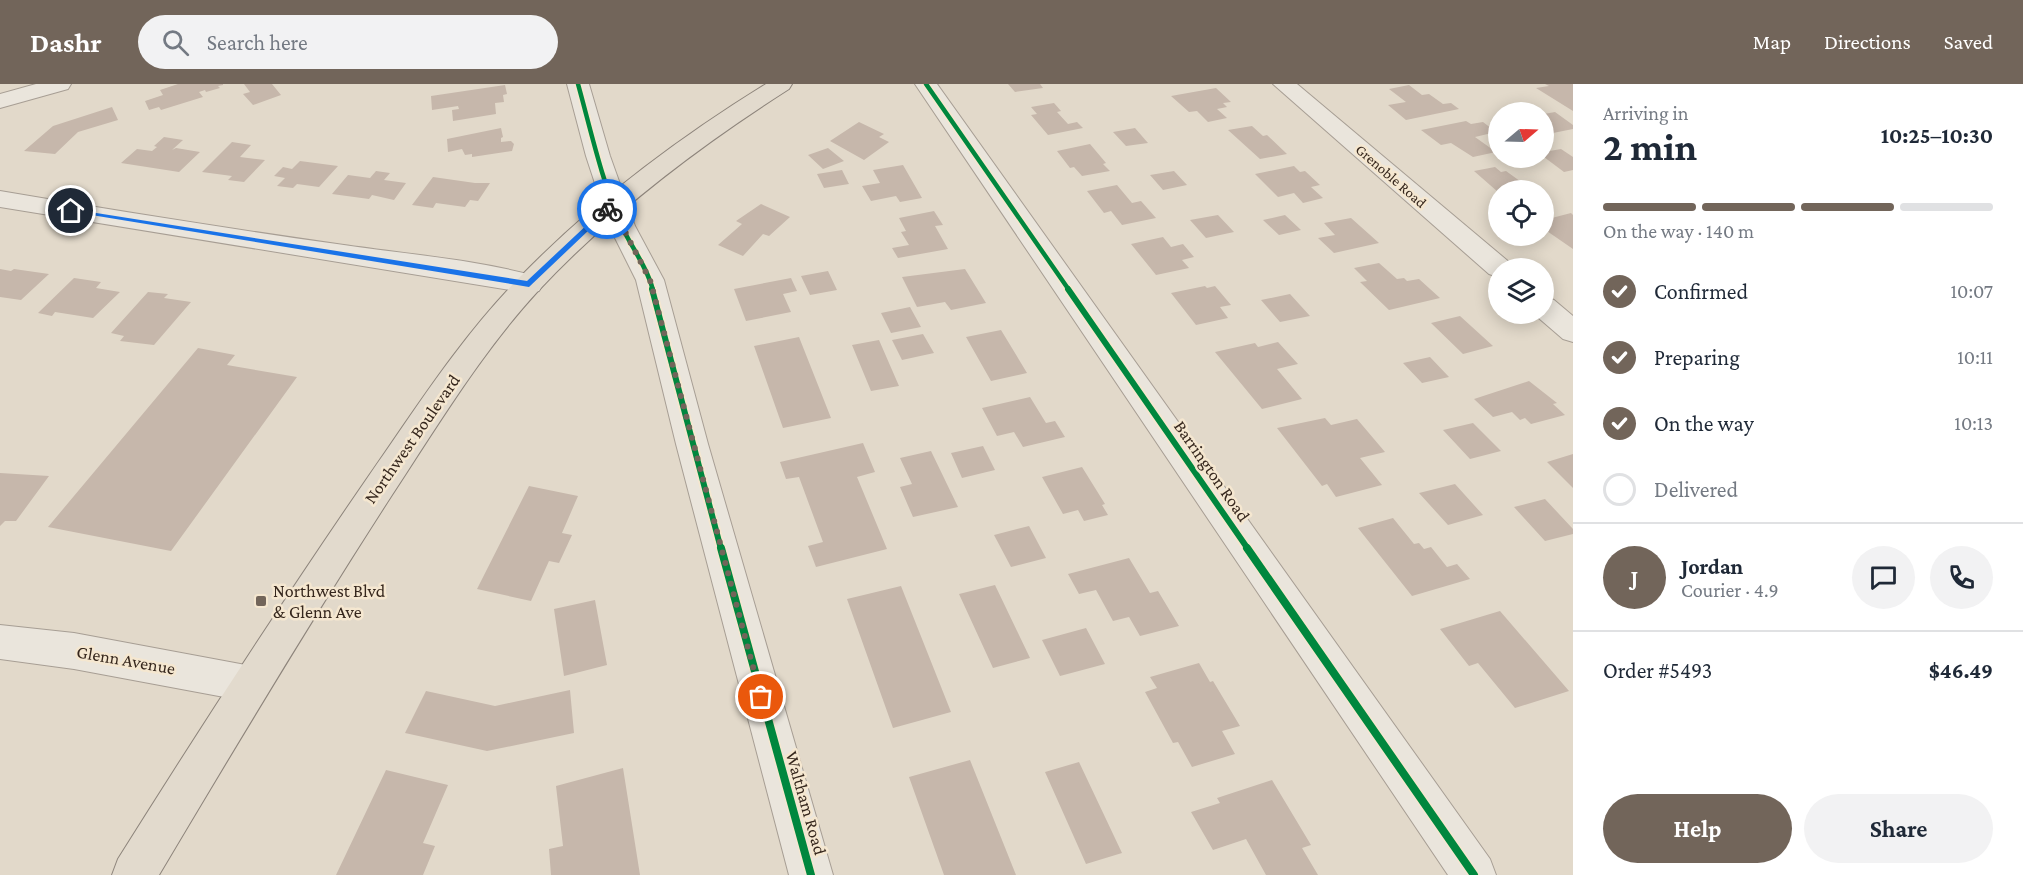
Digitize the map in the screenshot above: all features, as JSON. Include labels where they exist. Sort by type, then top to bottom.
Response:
[{"type":"main road","name":"Northwest Boulevard","points":[[134,875],[251,684],[359,518],[448,386],[529,284],[614,202],[740,109],[781,84]]},
{"type":"street","points":[[0,101],[60,84]]},
{"type":"street","name":"Waltham Road","points":[[578,84],[622,226],[650,280],[692,444],[811,875]]},
{"type":"street","name":"Barrington Road","points":[[926,84],[1474,875]]},
{"type":"street","name":"Grenoble Road","points":[[1284,84],[1488,259]]},
{"type":"street","points":[[0,199],[529,284]]},
{"type":"street","points":[[1554,316],[1573,333]]},
{"type":"street","name":"Glenn Avenue","points":[[0,642],[74,651],[251,684]]},
{"type":"building","points":[[178,84],[223,85],[218,86],[220,88],[199,92],[203,97],[161,110],[159,107],[149,110],[145,101],[163,95],[160,90]]},
{"type":"building","points":[[244,84],[272,84],[281,95],[253,105],[243,94],[250,92]]},
{"type":"building","points":[[1008,84],[1040,84],[1043,88],[1015,92]]},
{"type":"building","points":[[1545,84],[1573,84],[1573,111],[1536,88],[1549,86]]},
{"type":"building","points":[[505,85],[507,94],[503,95],[504,102],[495,103],[496,114],[453,121],[452,110],[459,109],[458,106],[432,110],[431,96]]},
{"type":"building","points":[[1409,85],[1422,95],[1429,94],[1443,104],[1451,103],[1459,109],[1406,120],[1388,105],[1406,102],[1389,89]]},
{"type":"building","points":[[1216,88],[1231,102],[1223,103],[1227,107],[1217,109],[1227,118],[1208,122],[1197,111],[1189,112],[1171,96]]},
{"type":"building","points":[[1054,103],[1061,111],[1057,112],[1068,124],[1077,122],[1083,128],[1048,135],[1031,115],[1037,114],[1031,107]]},
{"type":"building","points":[[112,107],[118,120],[78,132],[55,154],[24,151],[53,126]]},
{"type":"building","points":[[1554,112],[1573,125],[1573,129],[1554,133]]},
{"type":"building","points":[[1466,121],[1471,124],[1483,122],[1488,126],[1488,134],[1475,137],[1488,146],[1488,154],[1473,157],[1451,143],[1441,145],[1421,130]]},
{"type":"building","points":[[859,122],[884,134],[879,137],[889,142],[864,160],[830,141]]},
{"type":"building","points":[[1252,126],[1263,136],[1267,135],[1287,154],[1260,159],[1228,130]]},
{"type":"building","points":[[501,128],[503,137],[501,142],[511,141],[514,144],[512,151],[472,157],[472,154],[465,155],[462,149],[448,152],[447,139]]},
{"type":"building","points":[[1135,128],[1148,143],[1126,146],[1113,132]]},
{"type":"building","points":[[164,137],[183,140],[172,150],[176,148],[200,152],[179,172],[121,163],[137,149],[152,151]]},
{"type":"building","points":[[232,142],[251,145],[240,157],[265,160],[244,182],[228,180],[232,176],[202,172]]},
{"type":"building","points":[[1090,144],[1110,171],[1082,176],[1074,167],[1070,168],[1057,151]]},
{"type":"building","points":[[828,148],[844,161],[823,169],[808,155]]},
{"type":"building","points":[[1561,149],[1573,157],[1573,170],[1564,172],[1554,164],[1554,150]]},
{"type":"building","points":[[300,161],[338,166],[319,187],[297,184],[293,188],[277,186],[285,178],[274,176],[283,167],[292,169]]},
{"type":"building","points":[[903,165],[922,198],[900,202],[896,196],[871,201],[862,186],[880,183],[873,170]]},
{"type":"building","points":[[1294,166],[1300,172],[1305,171],[1320,185],[1311,187],[1323,198],[1303,203],[1294,193],[1278,197],[1255,174]]},
{"type":"building","points":[[1496,168],[1501,172],[1506,171],[1518,180],[1488,180],[1488,183],[1474,171]]},
{"type":"building","points":[[842,170],[849,184],[824,188],[817,174]]},
{"type":"building","points":[[376,171],[390,173],[384,180],[406,183],[394,200],[372,195],[369,199],[332,194],[348,175],[370,178]]},
{"type":"building","points":[[1174,171],[1187,185],[1163,190],[1150,175]]},
{"type":"building","points":[[433,177],[490,183],[478,201],[470,200],[465,207],[436,203],[433,208],[412,205]]},
{"type":"building","points":[[1117,185],[1132,203],[1141,201],[1156,218],[1122,225],[1111,211],[1104,213],[1087,191]]},
{"type":"building","points":[[761,204],[790,217],[769,236],[763,234],[743,256],[718,245],[742,224],[736,221]]},
{"type":"building","points":[[934,211],[943,225],[935,226],[948,249],[898,258],[892,248],[909,245],[901,232],[906,231],[899,218]]},
{"type":"building","points":[[1571,213],[1573,215],[1573,249],[1554,236],[1554,217]]},
{"type":"building","points":[[1218,215],[1234,232],[1206,238],[1190,220]]},
{"type":"building","points":[[1285,215],[1301,230],[1279,235],[1263,220]]},
{"type":"building","points":[[1351,218],[1379,243],[1334,253],[1318,238],[1335,235],[1324,223]]},
{"type":"building","points":[[1163,237],[1171,247],[1183,244],[1194,257],[1182,260],[1189,268],[1156,275],[1131,244]]},
{"type":"building","points":[[1379,263],[1397,279],[1404,278],[1407,281],[1419,279],[1440,298],[1389,310],[1360,282],[1367,281],[1354,268]]},
{"type":"building","points":[[0,269],[49,274],[21,300],[0,297]]},
{"type":"building","points":[[965,269],[986,303],[951,310],[945,302],[917,307],[902,277]]},
{"type":"building","points":[[828,271],[837,290],[810,295],[801,276]]},
{"type":"building","points":[[74,278],[101,282],[96,288],[120,292],[93,318],[55,312],[52,316],[38,313]]},
{"type":"building","points":[[791,278],[797,291],[783,294],[791,312],[746,321],[734,289]]},
{"type":"building","points":[[1205,286],[1207,288],[1215,286],[1231,305],[1220,307],[1228,318],[1196,325],[1171,293]]},
{"type":"building","points":[[148,292],[168,294],[164,298],[191,302],[154,345],[120,341],[124,336],[111,333]]},
{"type":"building","points":[[1290,294],[1310,316],[1280,322],[1261,300]]},
{"type":"building","points":[[910,307],[921,327],[891,333],[881,313]]},
{"type":"building","points":[[1460,316],[1493,346],[1463,354],[1431,323]]},
{"type":"building","points":[[1001,330],[1027,373],[991,381],[966,337]]},
{"type":"building","points":[[923,334],[934,353],[902,360],[892,340]]},
{"type":"building","points":[[799,337],[831,418],[783,428],[754,346]]},
{"type":"building","points":[[879,340],[899,386],[871,391],[852,345]]},
{"type":"building","points":[[1278,342],[1298,364],[1277,369],[1302,399],[1262,409],[1215,352],[1255,343],[1258,347]]},
{"type":"building","points":[[198,348],[235,355],[227,365],[297,377],[171,551],[48,527]]},
{"type":"building","points":[[1430,357],[1449,377],[1422,383],[1403,363]]},
{"type":"building","points":[[1529,381],[1557,403],[1553,404],[1565,415],[1531,424],[1525,418],[1520,420],[1512,412],[1493,417],[1474,399]]},
{"type":"building","points":[[1030,397],[1046,423],[1055,421],[1065,437],[1023,447],[1014,432],[997,436],[982,408]]},
{"type":"building","points":[[1325,418],[1331,425],[1357,419],[1385,452],[1360,458],[1382,485],[1336,497],[1327,484],[1322,486],[1277,428]]},
{"type":"building","points":[[1473,423],[1501,451],[1470,459],[1443,430]]},
{"type":"building","points":[[863,443],[875,472],[857,477],[887,549],[816,567],[808,546],[823,542],[799,477],[786,479],[780,462]]},
{"type":"building","points":[[983,446],[995,470],[962,478],[951,453]]},
{"type":"building","points":[[931,451],[958,507],[913,517],[900,487],[912,484],[900,458]]},
{"type":"building","points":[[1573,454],[1573,488],[1547,462]]},
{"type":"building","points":[[1082,467],[1105,504],[1102,505],[1108,515],[1084,521],[1078,510],[1063,514],[1042,477]]},
{"type":"building","points":[[0,473],[49,476],[16,521],[5,521],[0,526]]},
{"type":"building","points":[[1455,484],[1483,515],[1448,525],[1419,493]]},
{"type":"building","points":[[529,486],[578,496],[562,533],[572,535],[559,563],[549,561],[531,601],[477,589]]},
{"type":"building","points":[[1545,499],[1573,529],[1573,534],[1545,541],[1514,507]]},
{"type":"building","points":[[1393,518],[1414,544],[1419,543],[1424,549],[1431,547],[1447,567],[1457,564],[1470,579],[1412,596],[1358,528]]},
{"type":"building","points":[[1029,526],[1046,558],[1011,567],[994,535]]},
{"type":"building","points":[[1129,558],[1150,593],[1158,591],[1179,626],[1140,636],[1129,617],[1113,621],[1096,590],[1079,594],[1068,574]]},
{"type":"building","points":[[995,585],[1030,658],[993,668],[959,594]]},
{"type":"building","points":[[901,586],[951,712],[893,728],[847,599]]},
{"type":"building","points":[[595,600],[607,665],[564,676],[554,609]]},
{"type":"building","points":[[1500,611],[1569,691],[1515,708],[1478,663],[1469,666],[1440,629]]},
{"type":"building","points":[[1086,628],[1105,664],[1060,676],[1042,640]]},
{"type":"building","points":[[1199,663],[1210,682],[1213,681],[1240,726],[1222,731],[1235,754],[1192,767],[1178,742],[1173,743],[1145,692],[1157,688],[1150,677]]},
{"type":"building","points":[[570,690],[574,733],[487,751],[405,733],[426,691],[495,706]]},
{"type":"building","points":[[970,760],[1016,875],[944,875],[909,777]]},
{"type":"building","points":[[1079,762],[1122,853],[1086,864],[1045,772]]},
{"type":"building","points":[[623,768],[640,875],[551,875],[549,849],[563,846],[556,786]]},
{"type":"building","points":[[386,770],[448,785],[423,843],[435,846],[423,875],[336,875]]},
{"type":"building","points":[[1272,780],[1311,845],[1302,848],[1318,875],[1266,875],[1246,839],[1213,850],[1191,812],[1220,803],[1217,798]]},
{"type":"cycle path","points":[[578,84],[598,156],[622,226],[650,280],[692,444],[811,875]]},
{"type":"cycle path","points":[[926,84],[1474,875]]},
{"type":"way so far","points":[[607,209],[614,202],[622,226],[650,280],[761,697]]},
{"type":"place","name":"Northwest Blvd & Glenn Ave","points":[[261,601]]},
{"type":"route","points":[[71,211],[529,284],[607,209]]}]
